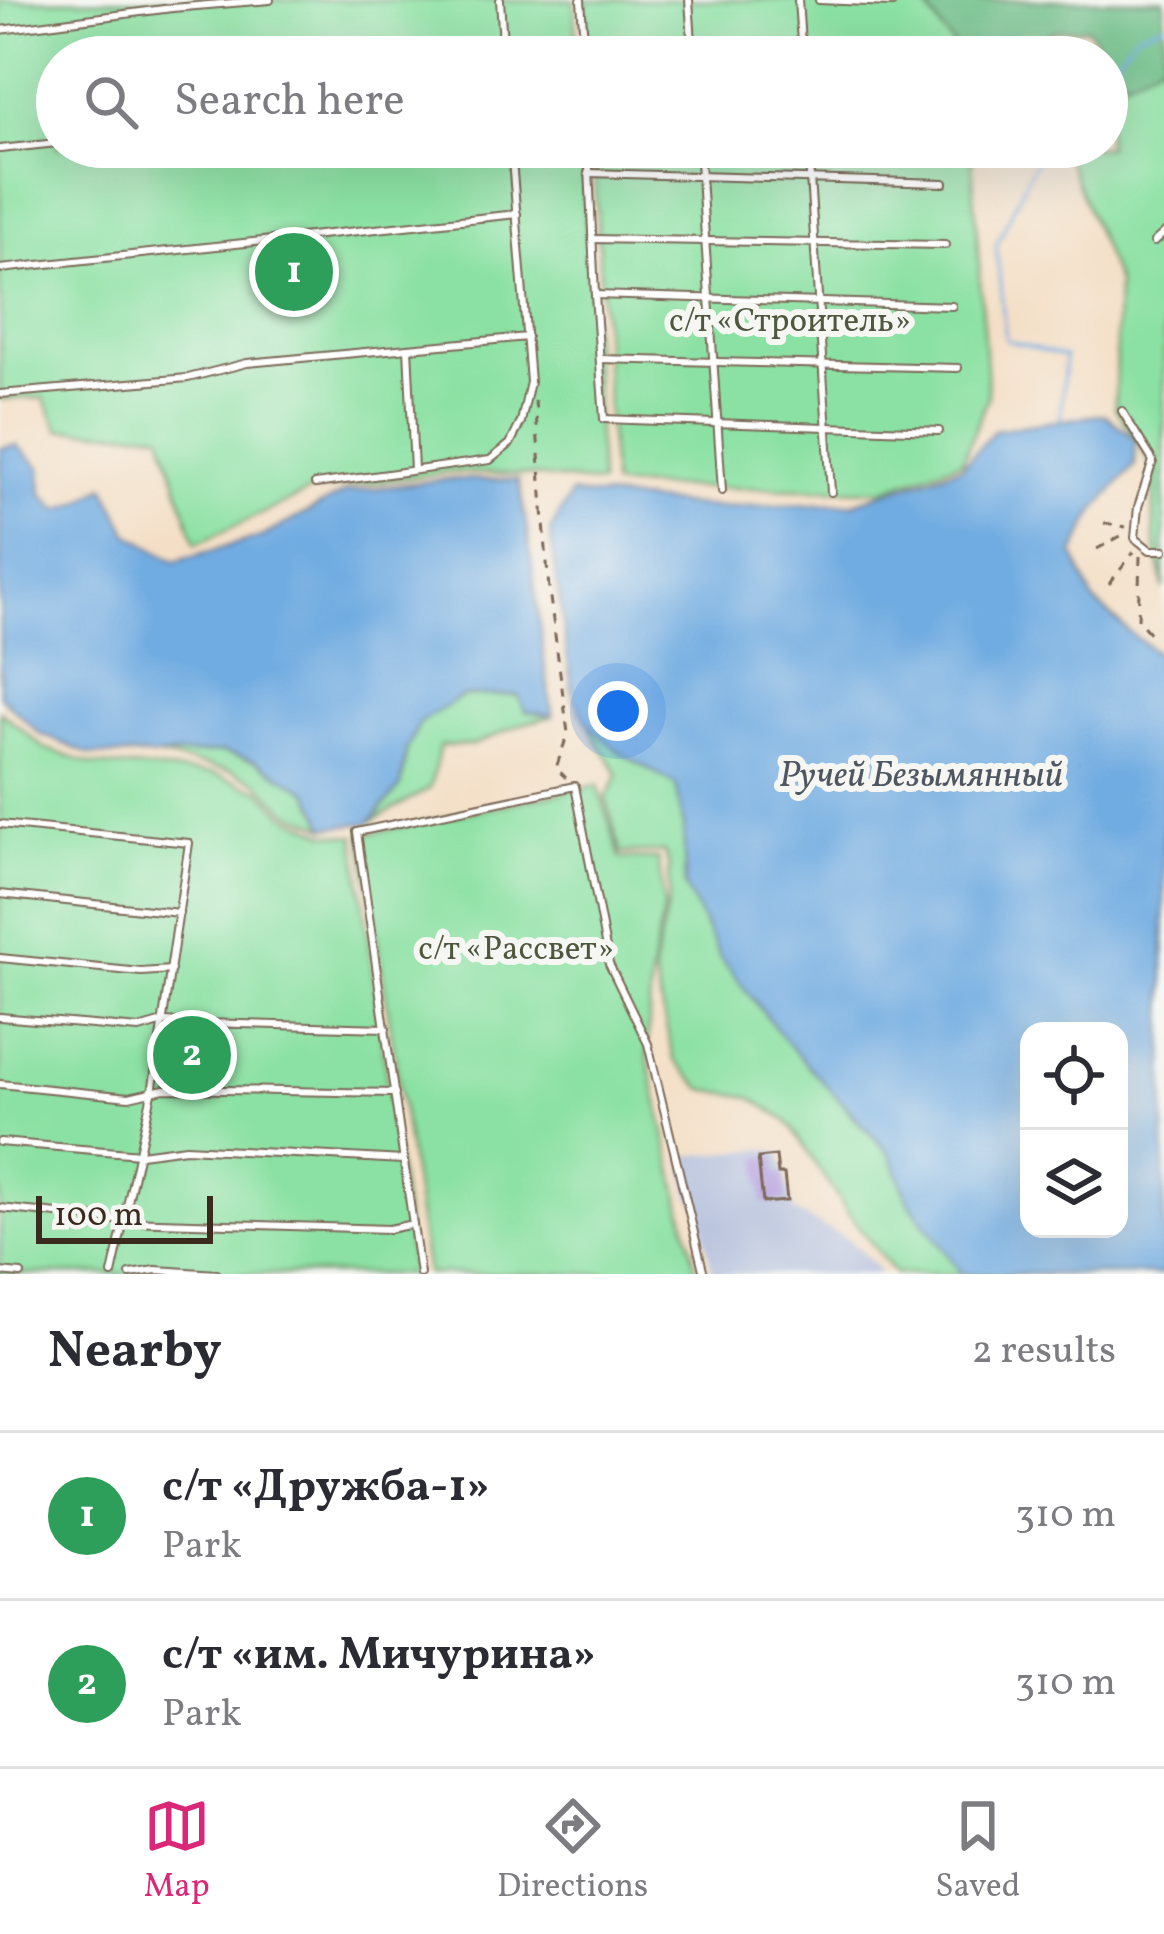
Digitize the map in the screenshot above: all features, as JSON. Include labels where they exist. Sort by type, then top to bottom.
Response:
[{"type":"lane","points":[[0,31],[270,0]]},
{"type":"lane","points":[[500,0],[503,36]]},
{"type":"lane","points":[[581,0],[584,36]]},
{"type":"lane","points":[[689,0],[692,36]]},
{"type":"lane","points":[[798,0],[801,36]]},
{"type":"lane","points":[[819,0],[892,3]]},
{"type":"lane","points":[[0,149],[36,145]]},
{"type":"lane","points":[[315,484],[490,460],[511,444],[530,382],[514,168]]},
{"type":"lane","points":[[588,168],[604,419],[939,431]]},
{"type":"lane","points":[[700,168],[722,491]]},
{"type":"lane","points":[[809,168],[831,492]]},
{"type":"lane","points":[[588,173],[944,183]]},
{"type":"lane","points":[[0,268],[517,214]]},
{"type":"lane","points":[[1154,242],[1164,232]]},
{"type":"lane","points":[[592,239],[945,245]]},
{"type":"lane","points":[[595,295],[952,306]]},
{"type":"lane","points":[[0,394],[188,378],[247,363],[526,337]]},
{"type":"lane","points":[[409,348],[414,470]]},
{"type":"lane","points":[[600,359],[958,368]]},
{"type":"lane","points":[[1122,411],[1154,461],[1135,538],[1150,550],[1164,550]]},
{"type":"lane","points":[[420,1274],[358,832],[575,787],[609,964],[648,1044],[704,1274]]},
{"type":"lane","points":[[0,824],[189,843],[152,1094],[112,1274]]},
{"type":"lane","points":[[0,894],[179,913]]},
{"type":"lane","points":[[0,958],[141,972],[171,970]]},
{"type":"lane","points":[[0,1017],[139,1029],[163,1022],[386,1028]]},
{"type":"lane","points":[[0,1084],[129,1097],[164,1089],[395,1093]]},
{"type":"lane","points":[[0,1142],[140,1154],[186,1148],[404,1160]]},
{"type":"lane","points":[[0,1208],[125,1221],[389,1229],[413,1224]]},
{"type":"lane","points":[[130,1274],[156,1270],[217,1274]]},
{"type":"lane","points":[[0,1272],[21,1274]]},
{"type":"path","points":[[544,499],[549,590],[568,733],[556,768],[575,787]]},
{"type":"path","points":[[1104,523],[1134,529]]},
{"type":"path","points":[[1097,549],[1134,529]]},
{"type":"path","points":[[1109,584],[1140,544]]},
{"type":"path","points":[[1140,544],[1138,620],[1152,636]]},
{"type":"shaded area","points":[[769,1149],[780,1153],[794,1212],[848,1239],[879,1269],[878,1274],[713,1274],[681,1156]]},
{"type":"green space","points":[[0,0],[574,0],[576,36],[36,36],[36,168],[583,168],[600,484],[449,472],[311,491],[196,544],[161,433],[59,430],[44,398],[0,399]]},
{"type":"green space","points":[[585,0],[921,0],[947,36],[587,36]]},
{"type":"green space","points":[[921,0],[1164,0],[1164,61],[1128,79],[1128,36],[1093,36],[1087,28],[1049,36],[947,36]]},
{"type":"green space","points":[[1164,61],[1164,590],[1154,535],[1154,472],[1115,408],[1117,283],[1071,168],[1128,168],[1128,79]]},
{"type":"green space","name":"с/т «Строитель»","points":[[594,168],[972,168],[988,397],[962,461],[883,490],[612,486]]},
{"type":"green space","points":[[518,695],[525,711],[553,716],[473,745],[440,746],[430,788],[369,823],[401,786],[406,751],[420,722],[463,696]]},
{"type":"green space","points":[[0,711],[44,748],[94,765],[215,774],[261,791],[285,815],[325,833],[355,836],[412,1274],[0,1274]]},
{"type":"green space","points":[[589,725],[621,753],[676,785],[684,827],[685,887],[847,1110],[891,1155],[909,1202],[962,1274],[895,1274],[787,1121],[750,1097],[703,1089],[674,1060],[653,970],[669,899],[669,866],[664,852],[621,853],[606,798],[618,776]]},
{"type":"green space","points":[[223,752],[254,760],[309,792],[326,827],[288,812],[256,781],[232,771],[157,756]]},
{"type":"green space","name":"с/т «Рассвет»","points":[[598,785],[620,858],[658,859],[664,906],[651,971],[647,1054],[697,1274],[427,1274],[362,835]]},
{"type":"water","name":"Ручей Безымянный","points":[[1104,414],[1134,438],[1135,465],[1095,510],[1074,554],[1093,600],[1164,658],[1164,1274],[962,1274],[909,1202],[891,1155],[787,1043],[721,958],[685,887],[684,827],[676,785],[621,753],[589,725],[573,697],[550,531],[571,494],[715,507],[854,503],[961,467],[995,430]]},
{"type":"water","points":[[17,445],[41,468],[42,493],[58,510],[105,486],[128,533],[175,561],[261,537],[346,492],[447,479],[518,480],[553,716],[525,711],[518,695],[463,696],[420,722],[406,751],[401,786],[369,823],[326,827],[309,792],[254,760],[223,752],[91,755],[40,734],[0,696],[0,448]]},
{"type":"building","points":[[776,1156],[787,1201],[763,1203],[758,1158]]},
{"type":"waterway","points":[[1128,44],[1136,34],[1164,24]]},
{"type":"waterway","points":[[1032,168],[996,246],[1006,340],[1065,357],[1060,419]]},
{"type":"place","name":"с/т «Дружба-1»","points":[[294,272]]},
{"type":"place","name":"с/т «им. Мичурина»","points":[[192,1055]]}]
